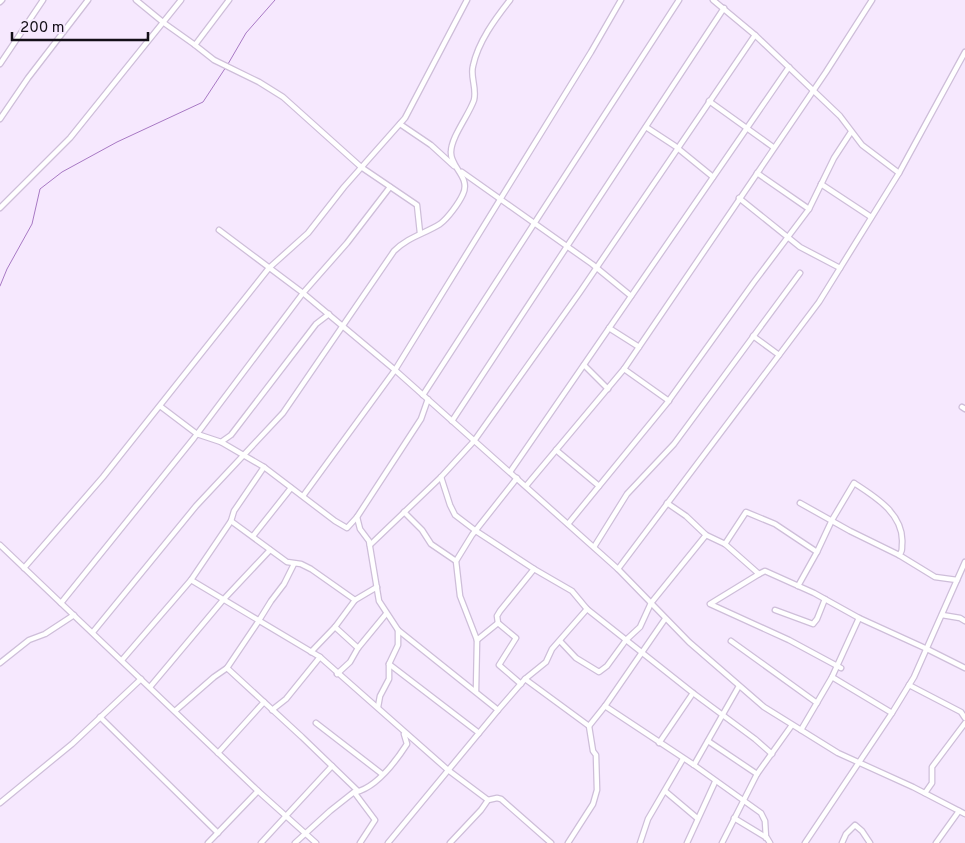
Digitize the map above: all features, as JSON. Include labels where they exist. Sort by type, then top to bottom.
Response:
[{"type":"street","points":[[0,64],[43,0]]},
{"type":"street","points":[[0,119],[28,78],[88,0]]},
{"type":"street","points":[[136,0],[214,60],[259,82],[283,98],[361,167],[417,205],[420,233]]},
{"type":"street","points":[[0,208],[70,138],[181,0]]},
{"type":"street","points":[[195,45],[229,0]]},
{"type":"street","points":[[24,568],[103,477],[269,268],[308,233],[361,167],[406,118],[467,0]]},
{"type":"street","points":[[93,632],[196,506],[283,413],[390,256],[404,242],[444,220],[464,193],[463,179],[453,162],[451,148],[473,100],[475,91],[472,76],[473,66],[486,35],[510,0]]},
{"type":"street","points":[[303,496],[395,370],[591,52],[621,0]]},
{"type":"street","points":[[423,395],[679,0]]},
{"type":"street","points":[[713,0],[755,34],[843,119],[862,145],[899,173]]},
{"type":"street","points":[[526,486],[624,369],[872,0]]},
{"type":"street","points":[[452,421],[724,8]]},
{"type":"street","points":[[370,545],[441,477],[474,441],[596,268],[755,34]]},
{"type":"street","points":[[618,569],[819,302],[899,173],[965,52]]},
{"type":"street","points":[[510,472],[789,67]]},
{"type":"street","points":[[709,101],[774,147]]},
{"type":"street","points":[[400,124],[431,145],[460,171],[596,268],[631,296]]},
{"type":"street","points":[[646,127],[677,148],[713,177]]},
{"type":"street","points":[[568,524],[669,401],[748,289],[809,209],[834,158],[851,132]]},
{"type":"street","points":[[756,173],[809,209]]},
{"type":"street","points":[[821,184],[871,217]]},
{"type":"street","points":[[61,603],[197,434],[304,293],[347,243],[390,187]]},
{"type":"street","points":[[739,198],[800,248],[840,268]]},
{"type":"street","points":[[219,230],[304,293],[395,370],[594,547],[618,569],[665,619],[764,707],[858,763],[925,793],[965,814]]},
{"type":"street","points":[[594,547],[627,494],[674,444],[800,273]]},
{"type":"street","points":[[221,442],[231,435],[316,324],[329,314]]},
{"type":"street","points":[[609,328],[639,347]]},
{"type":"street","points":[[753,336],[779,355]]},
{"type":"street","points":[[584,365],[608,389]]},
{"type":"street","points":[[624,369],[669,401]]},
{"type":"street","points":[[160,406],[197,434],[221,442],[264,467],[346,528],[357,517],[421,418],[428,399]]},
{"type":"street","points":[[556,450],[599,486]]},
{"type":"street","points":[[122,660],[191,580],[231,521],[234,510],[264,467]]},
{"type":"street","points":[[441,477],[450,505],[456,515],[476,531],[572,591],[587,609],[693,694],[756,739],[772,754]]},
{"type":"street","points":[[476,692],[477,640],[460,596],[456,561],[472,535],[516,478]]},
{"type":"street","points":[[798,586],[818,552],[848,490],[854,483],[877,498],[898,520],[903,538],[899,555]]},
{"type":"street","points":[[253,536],[291,488]]},
{"type":"street","points":[[667,503],[686,516],[706,535],[724,544],[759,574]]},
{"type":"street","points":[[800,503],[899,555],[935,577],[965,578]]},
{"type":"street","points":[[404,512],[422,530],[431,544],[456,561]]},
{"type":"street","points":[[724,544],[746,512],[775,524],[818,552]]},
{"type":"street","points":[[357,517],[360,529],[369,541],[379,601],[386,614],[398,630],[498,710]]},
{"type":"street","points":[[231,521],[287,562],[301,564],[311,569],[355,600]]},
{"type":"street","points":[[560,641],[576,658],[599,672],[607,666],[626,640],[640,627],[651,603],[706,535]]},
{"type":"street","points":[[0,545],[258,791],[316,843]]},
{"type":"street","points":[[150,687],[223,600],[270,550]]},
{"type":"street","points":[[805,843],[909,685],[965,562]]},
{"type":"street","points":[[175,711],[227,668],[284,584],[294,564]]},
{"type":"street","points":[[521,684],[499,665],[516,638],[498,623],[497,616],[534,569]]},
{"type":"street","points":[[839,667],[789,640],[710,604],[765,571],[965,668]]},
{"type":"street","points":[[191,580],[320,657],[448,770],[488,800]]},
{"type":"street","points":[[311,652],[335,627],[355,600],[377,587]]},
{"type":"street","points":[[775,610],[813,624],[825,599]]},
{"type":"street","points":[[388,843],[525,679],[546,662],[552,649],[587,609]]},
{"type":"street","points":[[337,674],[350,662],[358,648],[386,614]]},
{"type":"street","points":[[0,663],[30,640],[45,634],[74,615]]},
{"type":"street","points":[[942,615],[960,618],[965,621]]},
{"type":"street","points":[[801,730],[839,667],[859,618]]},
{"type":"street","points":[[588,726],[605,706],[665,619]]},
{"type":"street","points":[[477,640],[498,623]]},
{"type":"street","points":[[335,627],[358,648]]},
{"type":"street","points":[[378,707],[380,696],[389,679],[389,664],[398,645],[398,630]]},
{"type":"street","points":[[731,641],[817,703]]},
{"type":"street","points":[[272,710],[286,699],[320,657]]},
{"type":"street","points":[[389,664],[479,733]]},
{"type":"street","points":[[227,668],[332,766],[356,792],[375,820],[360,843]]},
{"type":"street","points":[[832,677],[892,713]]},
{"type":"street","points":[[0,803],[72,744],[141,679]]},
{"type":"street","points":[[525,679],[588,726],[593,751],[596,755],[597,790],[593,804],[568,843]]},
{"type":"street","points":[[909,685],[961,712],[965,718]]},
{"type":"street","points":[[694,765],[739,686]]},
{"type":"street","points":[[659,743],[693,694]]},
{"type":"street","points":[[218,752],[264,702]]},
{"type":"street","points":[[605,706],[694,765],[760,813],[765,821],[766,838]]},
{"type":"street","points":[[100,717],[218,833]]},
{"type":"street","points":[[316,723],[382,774]]},
{"type":"street","points":[[925,793],[932,783],[932,767],[965,723]]},
{"type":"street","points":[[722,843],[742,800],[757,774],[792,724]]},
{"type":"street","points":[[295,843],[356,792],[369,787],[396,760],[407,744],[404,732]]},
{"type":"street","points":[[708,740],[757,774]]},
{"type":"street","points":[[640,843],[648,819],[683,759]]},
{"type":"street","points":[[260,843],[332,766]]},
{"type":"street","points":[[687,843],[715,782]]},
{"type":"street","points":[[208,843],[258,791]]},
{"type":"street","points":[[665,791],[697,818]]},
{"type":"street","points":[[450,843],[488,800],[497,798],[501,799],[551,843]]},
{"type":"street","points":[[936,843],[958,810]]},
{"type":"street","points":[[734,818],[766,838],[770,843]]},
{"type":"street","points":[[842,843],[846,834],[855,825],[862,831],[870,843]]},
{"type":"waterway","points":[[228,64],[246,33],[275,0]]},
{"type":"waterway","points":[[0,286],[7,269],[32,224],[40,189],[62,172],[117,142],[203,102],[226,67]]}]
